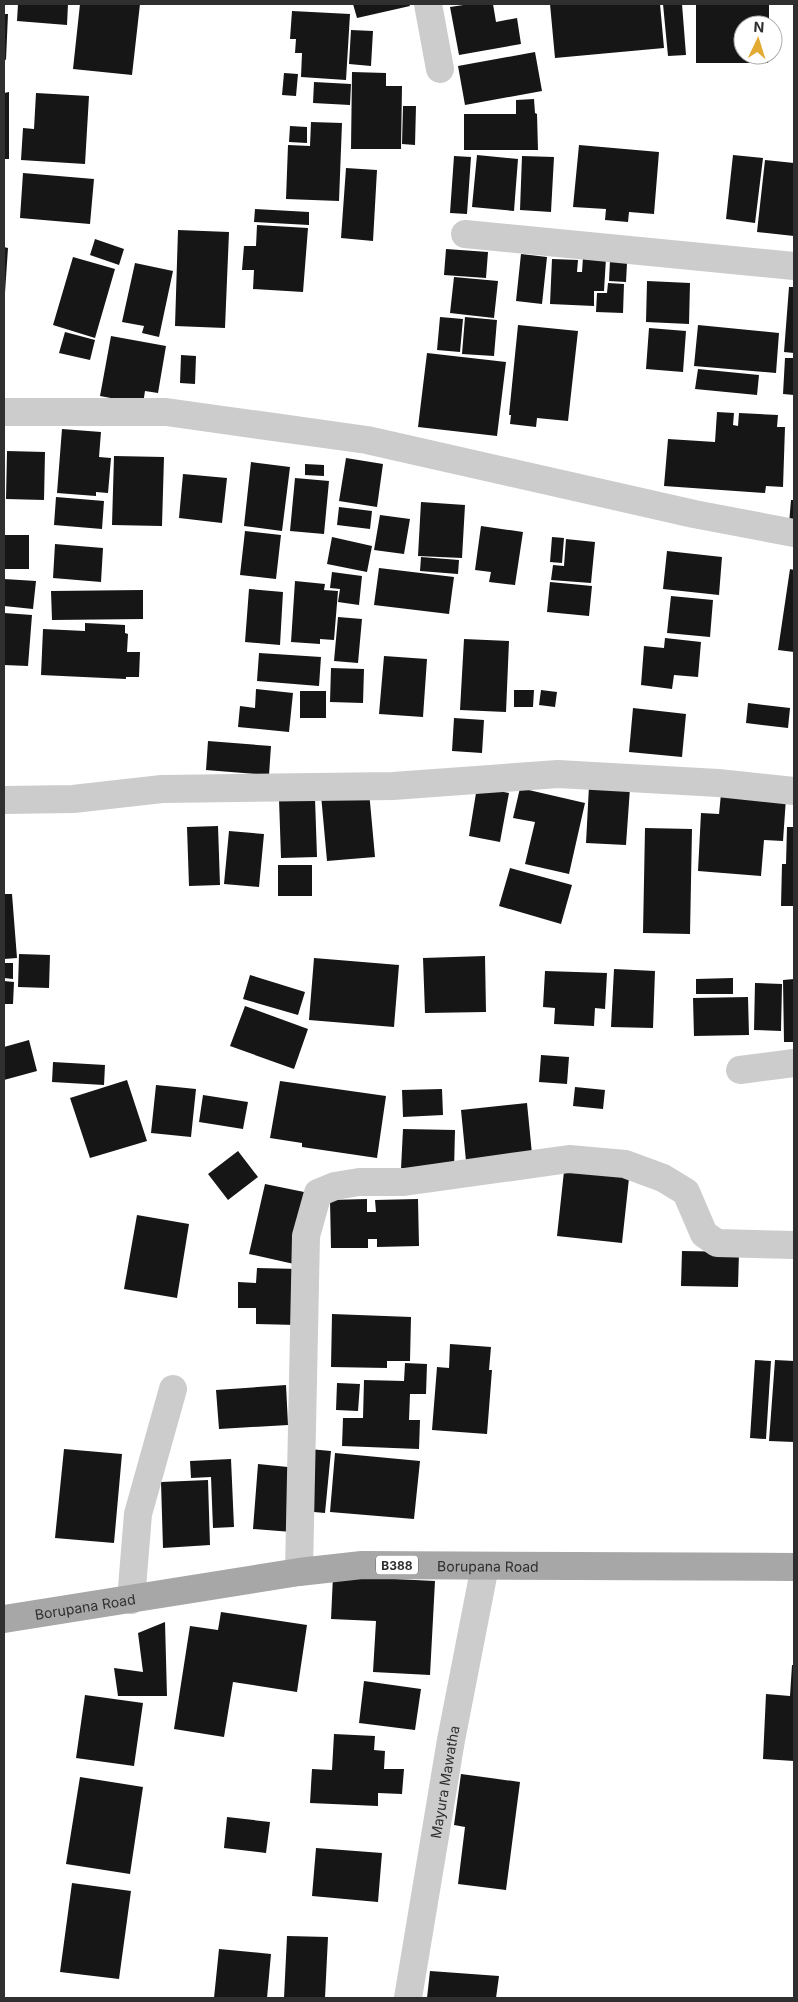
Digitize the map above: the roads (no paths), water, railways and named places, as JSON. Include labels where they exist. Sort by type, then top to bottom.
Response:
[{"type":"main road","name":"Borupana Road","points":[[4,1619],[299,1572],[362,1565],[794,1568]]},
{"type":"street","points":[[428,4],[440,69]]},
{"type":"street","points":[[465,234],[794,266]]},
{"type":"street","points":[[4,412],[166,412],[367,440],[694,514],[794,532]]},
{"type":"street","points":[[4,800],[73,799],[162,789],[393,786],[558,774],[718,783],[794,791]]},
{"type":"street","points":[[740,1070],[794,1063]]},
{"type":"street","points":[[299,1572],[306,1236],[318,1193],[335,1186],[359,1182],[404,1182],[569,1159],[625,1164],[663,1178],[686,1192],[704,1234],[717,1243],[794,1245]]},
{"type":"street","points":[[130,1600],[138,1514],[173,1389]]},
{"type":"street","name":"Mayura Mawatha","points":[[408,1998],[451,1740],[485,1566]]}]
